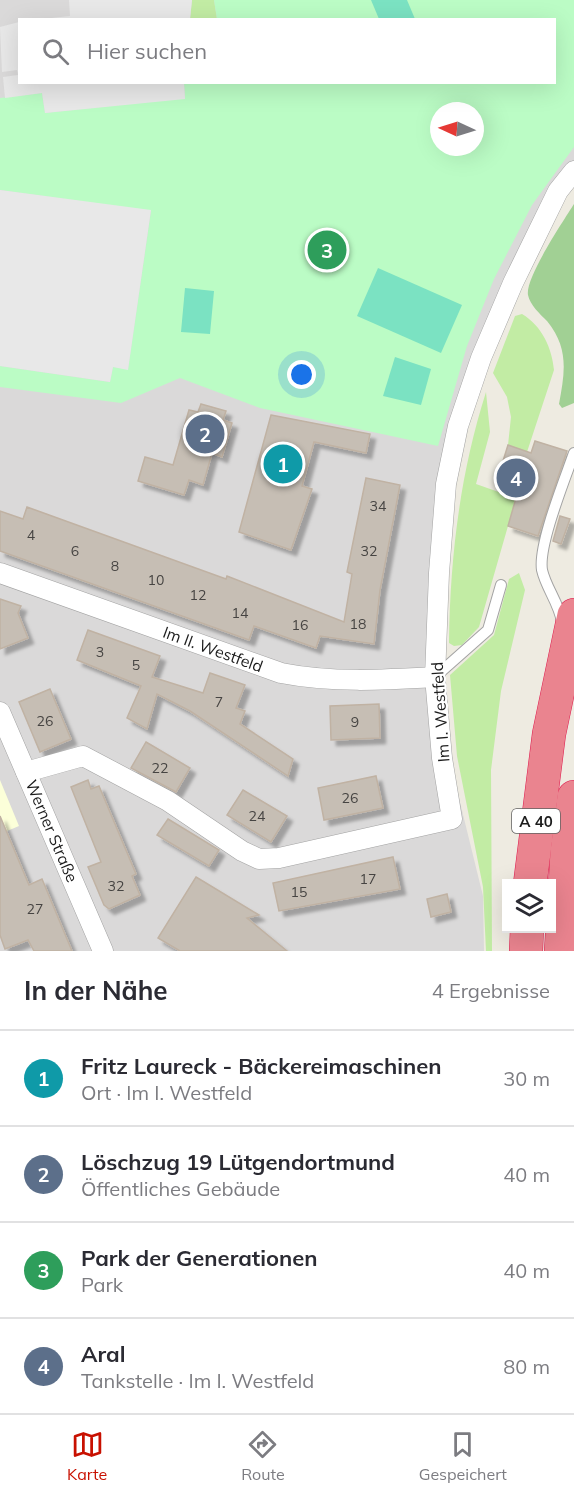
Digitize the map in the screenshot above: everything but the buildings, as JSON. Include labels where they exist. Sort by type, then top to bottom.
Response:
[{"type":"highway","name":"A 40","points":[[531,879],[542,777],[560,676],[574,615]]},
{"type":"highway","name":"A 40","points":[[561,951],[566,863],[574,797]]},
{"type":"highway","points":[[526,951],[527,933]]},
{"type":"street","name":"Im I. Westfeld","points":[[26,772],[83,756],[168,801],[259,859],[279,858],[452,819],[442,758],[435,677],[445,495],[458,426],[481,358],[513,284],[558,191],[574,171]]},
{"type":"street","name":"Im II. Westfeld","points":[[0,573],[281,673],[308,678],[352,681],[435,677]]},
{"type":"street","name":"Werner Straße","points":[[0,712],[103,951]]},
{"type":"lane","points":[[560,676],[563,624],[555,597],[544,574],[542,554],[574,453]]},
{"type":"lane","points":[[435,677],[488,630],[501,585]]},
{"type":"shaded area","points":[[0,0],[574,0],[574,174],[465,401],[431,684],[483,896],[484,951],[0,951]]},
{"type":"shaded area","points":[[69,0],[192,0],[190,18],[51,18],[70,16]]},
{"type":"shaded area","points":[[18,22],[18,75],[17,70],[2,72],[0,27]]},
{"type":"shaded area","points":[[18,75],[18,84],[184,84],[185,99],[45,113],[42,93],[5,98],[3,77]]},
{"type":"shaded area","points":[[0,190],[151,210],[128,370],[113,367],[110,382],[0,366]]},
{"type":"shaded area","points":[[0,780],[19,826],[0,834]]},
{"type":"green space","points":[[192,0],[214,0],[217,18],[190,18]]},
{"type":"green space","points":[[214,0],[574,0],[574,147],[532,205],[494,279],[467,346],[438,446],[260,408],[180,378],[121,403],[0,387],[0,366],[110,382],[113,367],[128,369],[151,211],[0,190],[0,98],[42,93],[45,113],[185,98],[184,84],[556,84],[556,18],[217,18]]},
{"type":"green space","points":[[371,0],[407,0],[415,18],[379,18]]},
{"type":"green space","points":[[574,204],[574,403],[562,408],[559,404],[564,361],[559,341],[547,321],[533,306],[528,295],[539,263]]},
{"type":"green space","points":[[378,268],[462,305],[441,353],[357,316]]},
{"type":"green space","points":[[185,288],[214,291],[210,334],[181,332]]},
{"type":"green space","points":[[522,314],[545,338],[554,370],[527,452],[508,445],[511,417],[507,397],[493,373],[515,316]]},
{"type":"green space","points":[[395,357],[431,369],[421,405],[383,396]]},
{"type":"green space","points":[[486,392],[490,432],[476,484],[516,498],[479,627],[462,645],[454,646],[449,643],[454,547],[469,454]]},
{"type":"green space","points":[[519,573],[525,590],[501,691],[491,770],[492,951],[486,951],[483,887],[457,756],[450,675],[494,635],[509,579]]},
{"type":"place","name":"Park der Generationen","points":[[327,250]]},
{"type":"place","name":"Löschzug 19 Lütgendortmund","points":[[205,434]]},
{"type":"place","name":"Fritz Laureck - Bäckereimaschinen","points":[[283,464]]},
{"type":"place","name":"Aral","points":[[516,478]]}]
